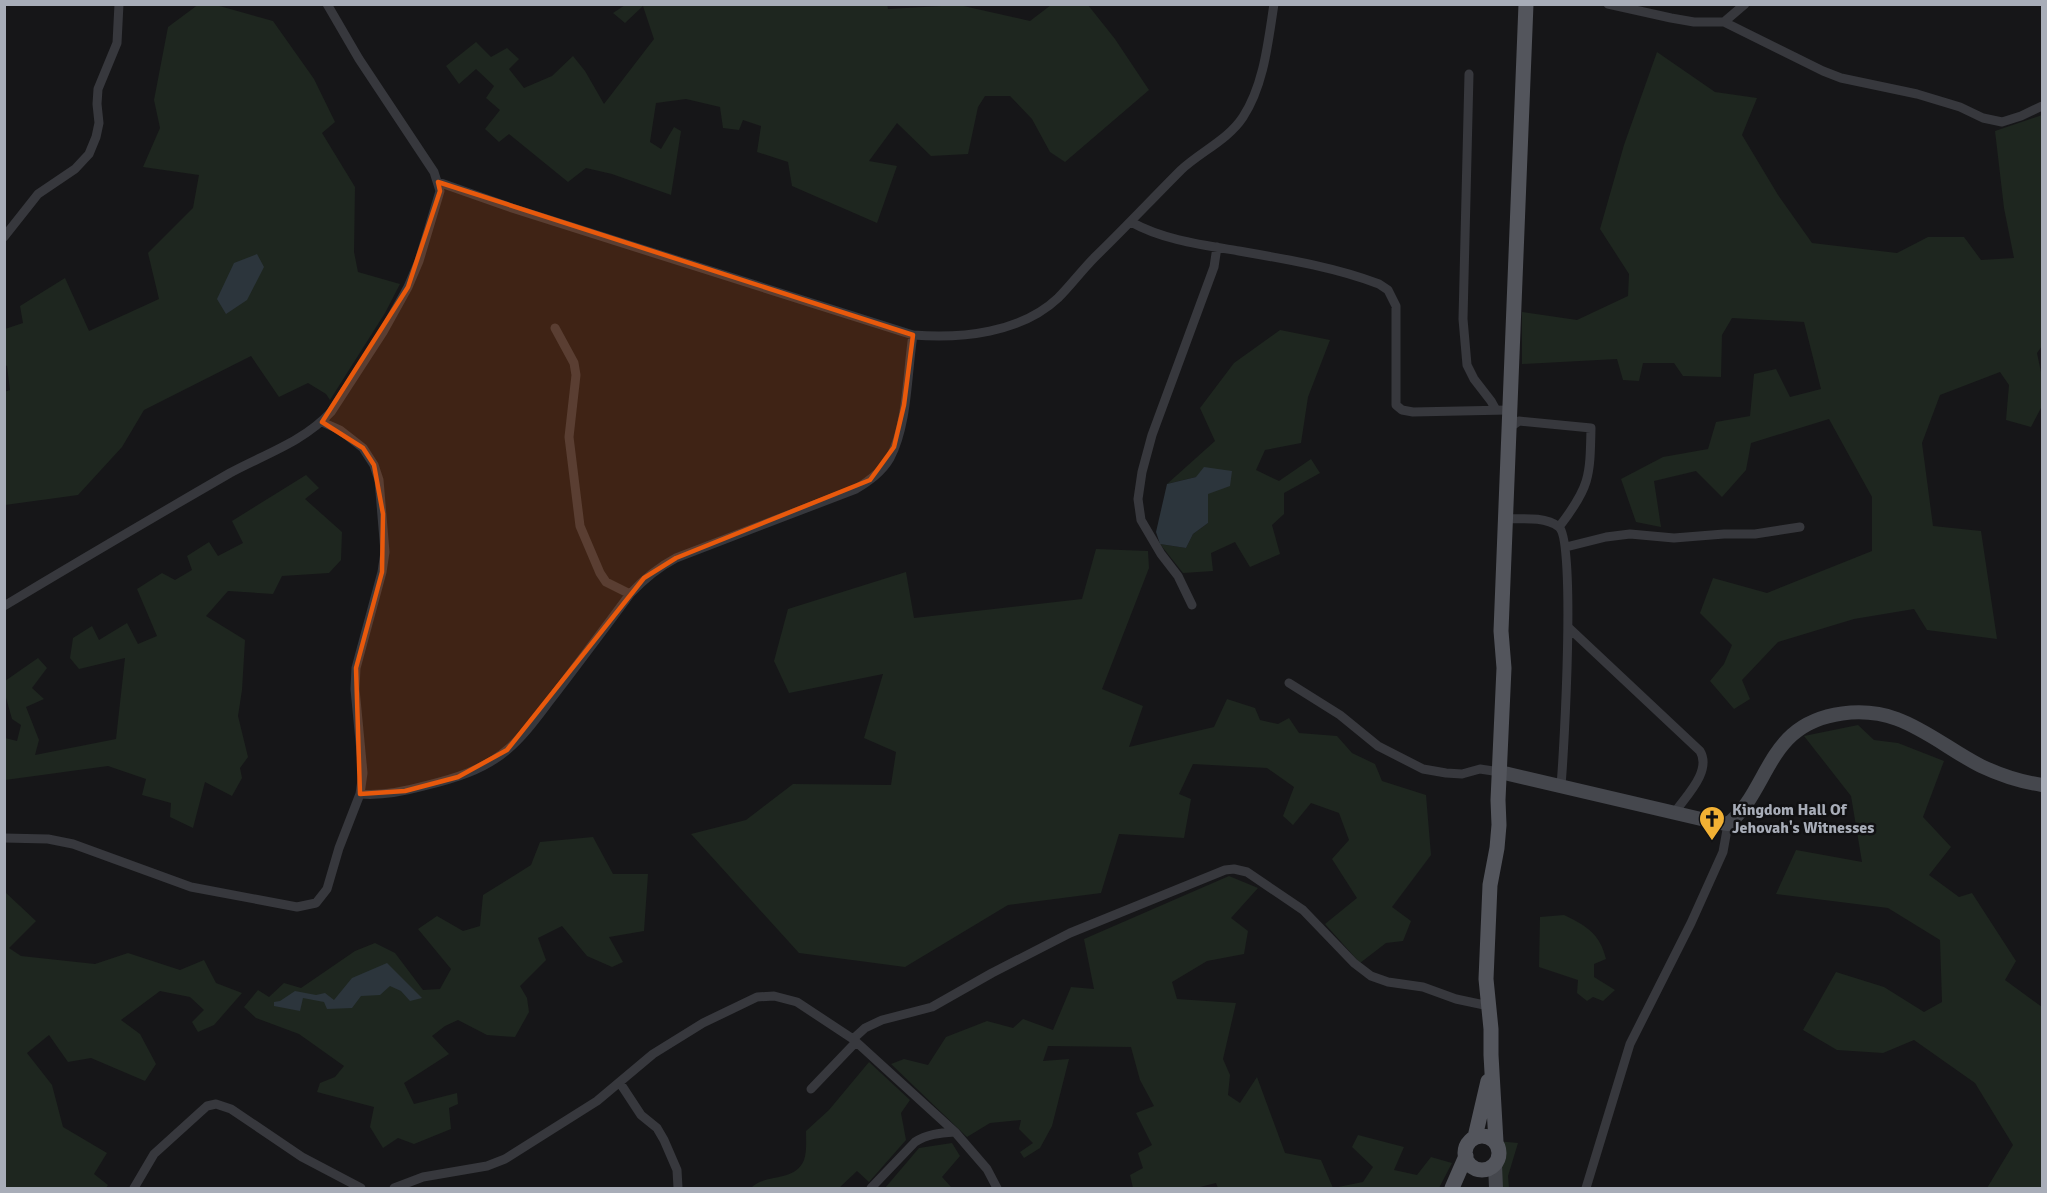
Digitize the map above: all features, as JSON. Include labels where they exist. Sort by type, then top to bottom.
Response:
[{"type":"main road","points":[[1496,1188],[1495,1165],[1499,1149],[1496,1142],[1486,979],[1489,903],[1499,825],[1504,668],[1501,631],[1508,429],[1502,410],[1526,4]]},
{"type":"main road","points":[[1500,772],[1728,824],[1737,817],[1792,735],[1821,718],[1861,713],[1896,718],[1981,766],[2007,776],[2043,785]]},
{"type":"main road","points":[[1475,1137],[1492,1064]]},
{"type":"main road","points":[[1495,1165],[1481,1170],[1469,1163],[1466,1149],[1475,1137],[1483,1135],[1496,1142]]},
{"type":"main road","points":[[1452,1188],[1466,1156]]},
{"type":"street","points":[[4,237],[38,194],[75,169],[89,154],[99,123],[98,89],[117,43],[119,4]]},
{"type":"street","points":[[4,606],[135,527],[245,465],[299,439],[322,422],[331,412],[383,332],[408,287],[433,218],[440,191],[438,182],[428,162],[359,59],[327,4]]},
{"type":"street","points":[[438,182],[512,208],[913,335],[934,337],[980,334],[1008,326],[1031,315],[1057,298],[1184,168],[1225,136],[1242,119],[1254,95],[1268,46],[1274,4]]},
{"type":"street","points":[[1608,4],[1694,22],[1724,22],[1841,78],[1917,94],[1960,107],[1983,118],[2002,122],[2043,106]]},
{"type":"street","points":[[1724,22],[1745,4]]},
{"type":"street","points":[[1469,74],[1462,319],[1467,365],[1474,380],[1491,401],[1502,410]]},
{"type":"street","points":[[1131,222],[1157,233],[1287,260],[1379,284],[1388,290],[1396,306],[1396,405],[1402,410],[1413,412],[1502,410]]},
{"type":"street","points":[[1192,605],[1178,576],[1161,554],[1141,520],[1138,499],[1142,472],[1152,435],[1214,267],[1216,247]]},
{"type":"street","points":[[555,328],[574,363],[576,375],[569,437],[580,526],[606,582],[630,594]]},
{"type":"street","points":[[360,794],[383,795],[405,791],[448,780],[479,768],[507,750],[528,730],[644,578],[676,558],[856,489],[881,470],[889,459],[898,435],[913,335]]},
{"type":"street","points":[[1508,429],[1519,421],[1591,428],[1588,478],[1577,503],[1558,526]]},
{"type":"street","points":[[4,838],[56,840],[73,844],[191,887],[297,907],[316,903],[327,889],[339,848],[360,794],[363,773],[355,689],[356,668],[382,572],[385,552],[379,480],[374,465],[363,448],[340,430],[322,422]]},
{"type":"street","points":[[1505,519],[1534,519],[1558,526],[1564,534],[1569,628],[1565,743],[1561,785]]},
{"type":"street","points":[[1566,546],[1630,534],[1674,538],[1755,534],[1800,527]]},
{"type":"street","points":[[1569,628],[1700,751],[1704,758],[1704,766],[1675,812]]},
{"type":"street","points":[[1289,683],[1341,716],[1378,746],[1423,769],[1462,774],[1480,769],[1500,772]]},
{"type":"street","points":[[1586,1188],[1630,1044],[1691,923],[1723,852],[1728,824]]},
{"type":"street","points":[[811,1089],[865,1028],[882,1020],[932,1006],[1070,933],[1225,870],[1234,869],[1247,872],[1303,910],[1354,963],[1371,976],[1388,982],[1423,987],[1456,999],[1489,1006]]},
{"type":"street","points":[[394,1188],[423,1177],[487,1166],[505,1159],[597,1101],[653,1054],[703,1023],[757,997],[774,996],[797,1002],[854,1040],[955,1132],[987,1169],[997,1188]]},
{"type":"street","points":[[621,1083],[641,1115],[657,1128],[664,1140],[677,1170],[678,1188]]},
{"type":"street","points":[[134,1188],[154,1154],[207,1106],[216,1104],[231,1109],[302,1158],[361,1188]]},
{"type":"street","points":[[871,1188],[923,1136],[955,1132]]},
{"type":"highlighted area","points":[[438,182],[913,335],[904,405],[894,447],[870,480],[676,558],[644,578],[507,750],[458,777],[405,791],[360,794],[356,668],[382,572],[383,514],[374,465],[363,448],[322,422],[408,287],[440,191]]},
{"type":"shaded area","points":[[199,4],[216,5],[273,21],[314,79],[335,122],[322,133],[355,187],[354,252],[358,272],[400,284],[385,313],[330,400],[326,394],[308,383],[279,397],[251,356],[144,410],[122,447],[78,495],[5,505],[4,392],[10,390],[5,365],[5,329],[23,323],[20,306],[65,278],[89,331],[159,299],[148,253],[193,208],[199,175],[143,167],[160,128],[154,100],[168,27]]},
{"type":"shaded area","points":[[887,4],[888,9],[959,5],[1030,21],[1051,5],[1088,5],[1115,39],[1149,90],[1065,162],[1050,152],[1032,119],[1010,96],[985,96],[978,107],[968,154],[931,156],[897,123],[869,161],[897,166],[877,223],[792,186],[788,162],[757,152],[761,126],[743,120],[739,130],[723,128],[720,107],[686,99],[656,103],[650,142],[661,149],[674,127],[681,131],[671,195],[612,174],[586,168],[568,182],[509,134],[499,142],[485,129],[500,110],[486,98],[494,86],[476,69],[459,84],[446,66],[476,42],[491,57],[507,48],[519,59],[509,69],[524,88],[552,76],[573,56],[585,71],[604,104],[654,39],[643,6],[625,23],[613,13],[625,5]]},
{"type":"shaded area","points":[[1657,52],[1715,92],[1757,98],[1742,135],[1778,195],[1812,243],[1897,253],[1928,237],[1964,237],[1981,260],[2014,258],[2004,208],[1995,131],[2042,115],[2042,346],[2037,353],[2042,377],[2042,406],[2031,427],[2006,420],[2009,385],[2000,372],[1940,395],[1922,443],[1933,526],[1981,531],[1997,639],[1927,630],[1914,609],[1854,619],[1778,642],[1742,680],[1750,699],[1734,709],[1710,681],[1724,664],[1732,645],[1700,613],[1713,578],[1767,593],[1872,551],[1872,497],[1829,419],[1751,443],[1746,470],[1722,497],[1696,471],[1654,481],[1661,527],[1636,522],[1621,479],[1663,457],[1708,449],[1716,422],[1750,416],[1754,374],[1776,369],[1790,397],[1821,389],[1804,322],[1732,318],[1722,335],[1721,377],[1683,376],[1674,363],[1643,363],[1639,381],[1623,380],[1617,359],[1522,364],[1522,312],[1577,320],[1628,296],[1629,274],[1600,229],[1624,145]]},
{"type":"shaded area","points":[[257,254],[264,267],[247,300],[226,314],[217,299],[234,263]]},
{"type":"shaded area","points":[[1280,330],[1330,340],[1308,397],[1301,443],[1265,450],[1256,470],[1279,481],[1311,459],[1320,473],[1284,493],[1284,514],[1272,525],[1280,554],[1250,567],[1235,542],[1211,553],[1213,571],[1183,573],[1160,544],[1186,548],[1193,534],[1208,523],[1208,493],[1196,477],[1167,484],[1215,441],[1200,408],[1234,363]]},
{"type":"shaded area","points":[[1204,467],[1232,471],[1230,486],[1208,494],[1208,523],[1193,534],[1186,548],[1160,544],[1156,532],[1167,484],[1196,477]]},
{"type":"shaded area","points":[[306,475],[319,488],[305,499],[342,532],[341,560],[329,573],[282,576],[273,594],[228,591],[206,616],[245,640],[238,716],[248,757],[240,768],[242,778],[232,796],[205,782],[193,828],[170,817],[171,803],[142,795],[146,779],[108,766],[5,780],[5,738],[17,741],[21,725],[12,719],[5,694],[5,681],[38,658],[47,668],[32,688],[44,699],[26,707],[39,740],[35,755],[116,739],[125,658],[79,669],[70,658],[73,638],[92,626],[99,640],[127,623],[138,644],[157,636],[137,589],[162,573],[175,580],[192,570],[187,556],[209,542],[218,556],[243,543],[232,521]]},
{"type":"shaded area","points":[[1096,549],[1148,551],[1149,568],[1102,689],[1143,706],[1129,747],[1214,727],[1227,699],[1255,708],[1260,720],[1278,724],[1289,718],[1299,733],[1337,736],[1352,753],[1375,764],[1382,781],[1426,795],[1431,855],[1392,907],[1411,921],[1403,941],[1386,943],[1360,963],[1325,924],[1357,898],[1332,859],[1349,840],[1339,813],[1311,803],[1293,825],[1283,816],[1294,787],[1267,768],[1193,764],[1179,794],[1191,799],[1184,838],[1119,834],[1101,893],[1008,905],[905,967],[799,953],[691,834],[746,820],[793,784],[891,785],[896,752],[864,738],[883,674],[789,693],[774,661],[788,609],[906,572],[914,618],[1082,599]]},
{"type":"shaded area","points":[[1858,725],[1874,740],[1898,743],[1944,761],[1923,817],[1951,847],[1929,875],[1959,897],[1972,893],[2016,961],[2005,980],[2042,1007],[2042,1188],[1987,1188],[2013,1145],[1975,1083],[1914,1040],[1883,1053],[1837,1050],[1803,1030],[1836,972],[1884,987],[1924,1012],[1942,1002],[1940,940],[1888,908],[1776,894],[1796,850],[1862,862],[1851,796],[1804,736]]},
{"type":"shaded area","points":[[593,837],[613,874],[648,874],[644,931],[609,937],[623,962],[612,967],[587,956],[562,926],[538,938],[546,960],[520,986],[527,998],[529,1012],[515,1037],[487,1035],[458,1020],[432,1036],[449,1054],[404,1083],[414,1104],[457,1093],[458,1104],[449,1108],[451,1129],[414,1144],[398,1138],[383,1148],[370,1127],[374,1107],[317,1092],[320,1083],[335,1077],[344,1066],[299,1034],[256,1018],[244,1007],[258,990],[269,997],[284,983],[301,988],[355,951],[375,943],[395,953],[423,990],[440,989],[451,969],[418,929],[437,916],[463,931],[480,926],[483,895],[531,865],[540,842]]},
{"type":"shaded area","points":[[1229,876],[1258,888],[1231,918],[1248,931],[1244,954],[1207,961],[1172,982],[1177,999],[1236,1003],[1223,1059],[1230,1075],[1228,1095],[1240,1103],[1257,1077],[1285,1153],[1321,1160],[1333,1188],[1218,1188],[1216,1183],[1196,1188],[1133,1188],[1130,1175],[1143,1168],[1138,1153],[1152,1145],[1136,1113],[1154,1106],[1140,1080],[1131,1047],[1048,1046],[1043,1061],[1069,1059],[1052,1126],[1040,1148],[1024,1158],[1020,1152],[1033,1143],[1019,1129],[1021,1120],[990,1123],[967,1137],[891,1064],[904,1059],[928,1065],[946,1037],[987,1021],[1013,1028],[1023,1019],[1053,1030],[1071,987],[1094,989],[1084,939]]},
{"type":"shaded area","points":[[5,892],[36,921],[9,948],[21,956],[95,964],[128,953],[180,970],[204,960],[216,983],[242,993],[214,1025],[198,1032],[192,1022],[204,1010],[190,997],[160,991],[121,1020],[140,1034],[156,1064],[145,1081],[91,1058],[68,1062],[49,1035],[27,1053],[52,1085],[63,1127],[107,1153],[94,1174],[108,1185],[106,1188],[5,1188]]},
{"type":"shaded area","points":[[1564,915],[1586,927],[1600,943],[1606,959],[1594,964],[1594,977],[1615,990],[1603,1001],[1593,997],[1587,1001],[1577,993],[1578,980],[1539,967],[1540,917]]},
{"type":"shaded area","points":[[387,963],[422,998],[410,1001],[401,991],[390,986],[380,995],[361,996],[352,1008],[327,1009],[324,1002],[303,998],[300,1011],[274,1006],[274,1002],[280,1001],[295,991],[316,995],[325,993],[334,1000],[352,978]]},
{"type":"shaded area","points":[[869,1062],[910,1100],[901,1113],[906,1140],[869,1182],[857,1171],[839,1188],[751,1188],[757,1183],[794,1172],[800,1167],[806,1153],[806,1131],[829,1110]]},
{"type":"shaded area","points":[[1358,1135],[1404,1147],[1394,1170],[1417,1175],[1431,1157],[1452,1163],[1439,1188],[1333,1188],[1363,1182],[1373,1167],[1352,1147]]},
{"type":"shaded area","points":[[1496,1141],[1518,1143],[1508,1176],[1509,1188],[1499,1188]]},
{"type":"shaded area","points":[[952,1143],[960,1156],[942,1177],[952,1188],[885,1188],[919,1148]]},
{"type":"place","name":"Kingdom Hall Of Jehovah's Witnesses","points":[[1712,842]]}]
